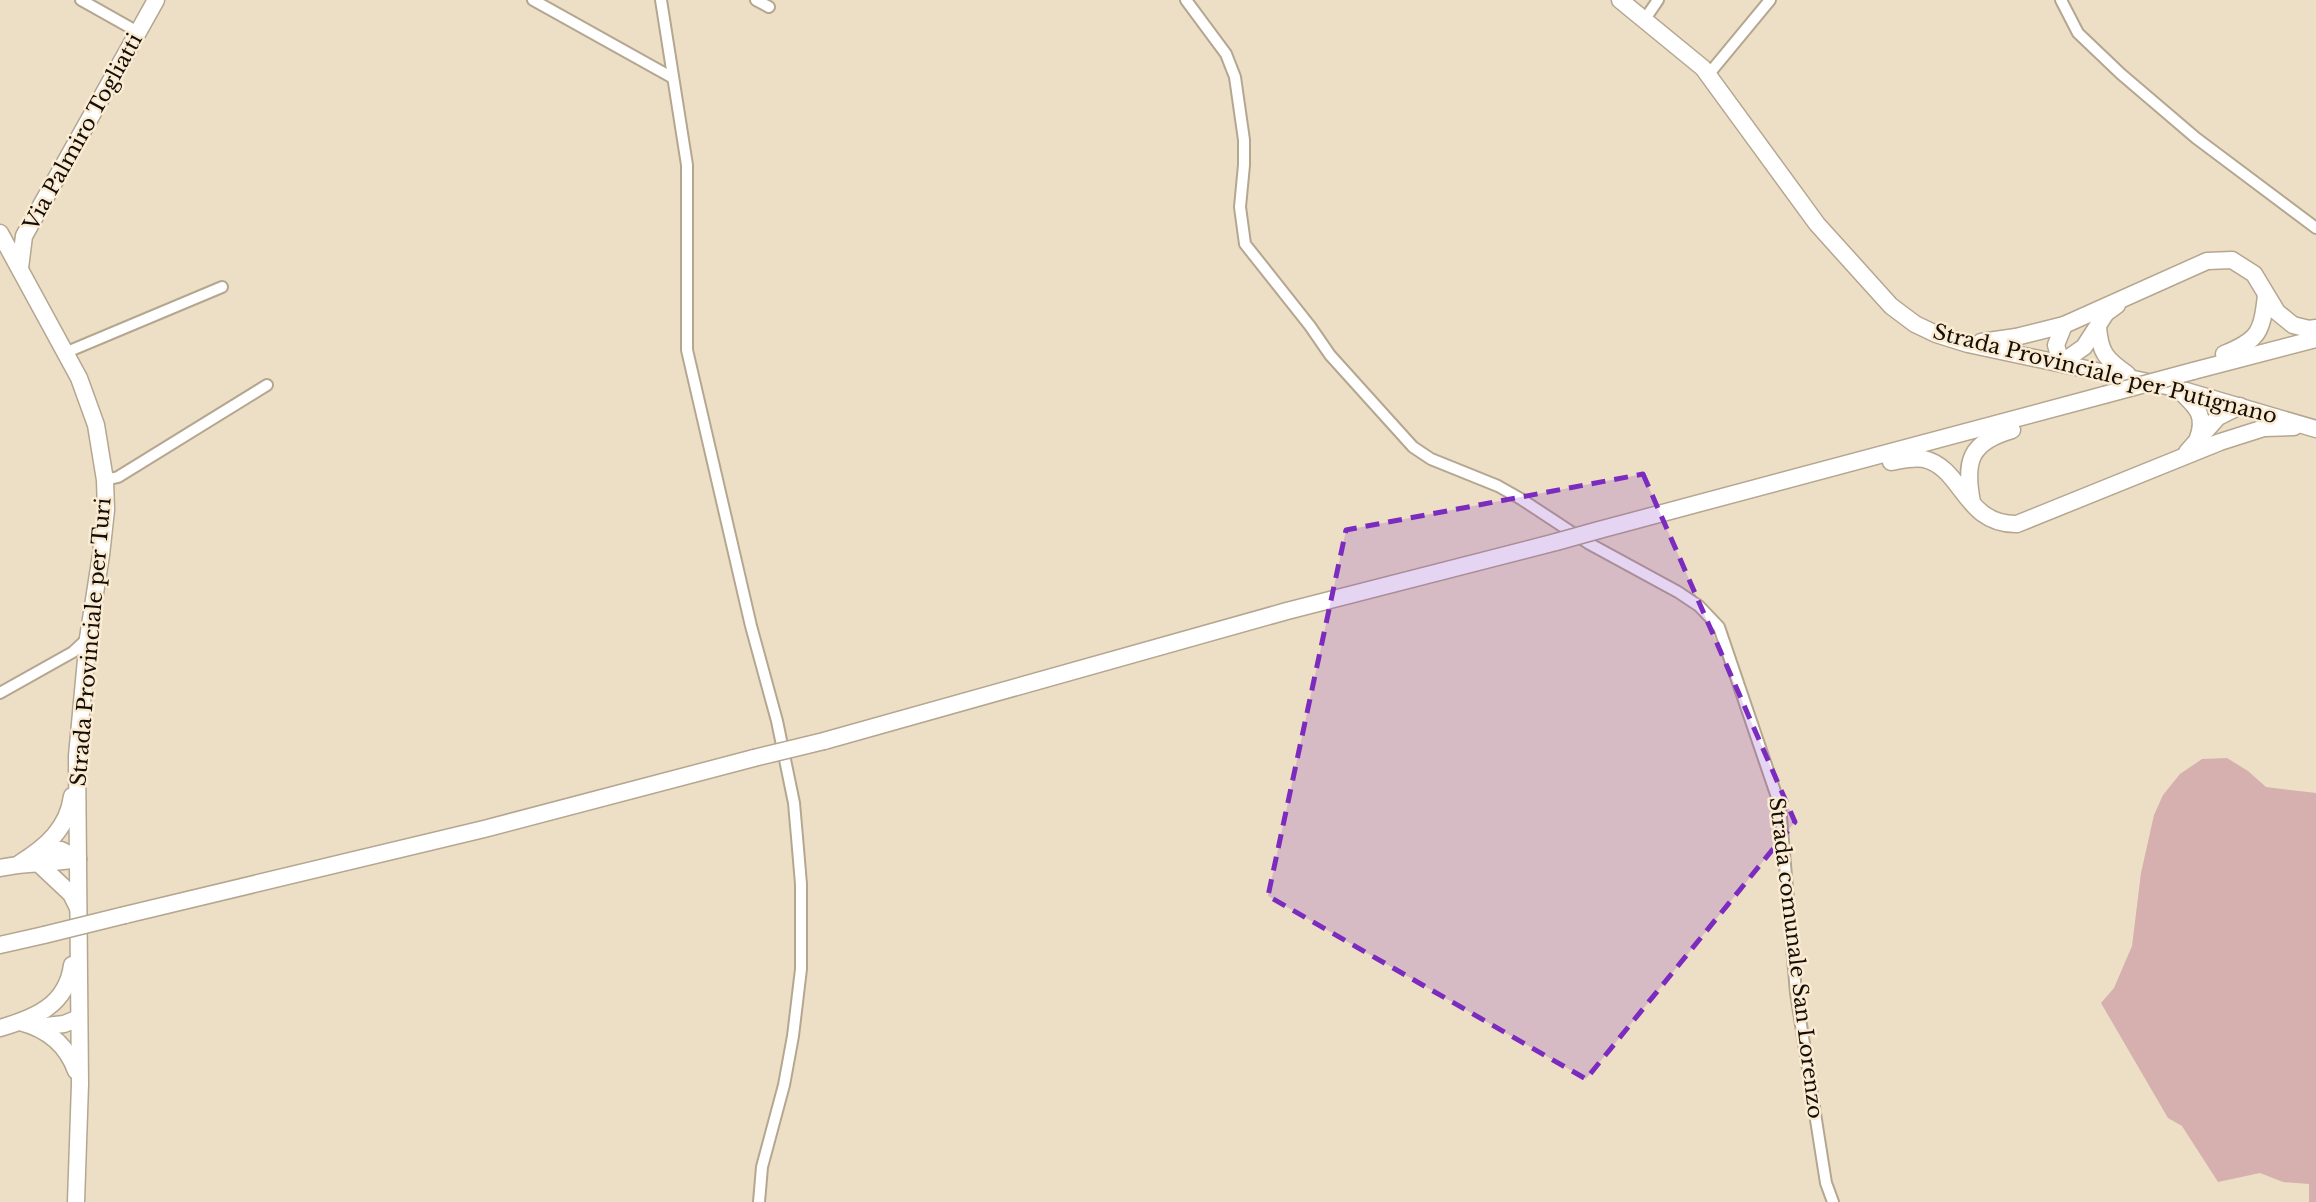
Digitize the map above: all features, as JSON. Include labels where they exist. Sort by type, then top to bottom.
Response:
[{"type":"main road","name":"Via Palmiro Togliatti","points":[[20,268],[24,236],[156,0]]},
{"type":"main road","name":"Strada Provinciale per Putignano","points":[[1620,0],[1703,68],[1817,224],[1891,306],[1915,324],[1968,344],[2132,377],[2311,428]]},
{"type":"main road","points":[[0,232],[12,237],[24,236]]},
{"type":"main road","name":"Strada Provinciale per Turi","points":[[0,232],[79,377],[96,425],[105,480],[106,510],[88,638],[77,756],[80,1084],[76,1202]]},
{"type":"main road","points":[[1968,344],[2016,337],[2064,324],[2207,261],[2232,260],[2254,274],[2277,312],[2293,325],[2316,328]]},
{"type":"main road","points":[[2195,370],[2218,356],[2245,346],[2259,330],[2266,295]]},
{"type":"main road","points":[[2064,324],[2056,345],[2061,363],[2084,347],[2106,313],[2123,299]]},
{"type":"main road","points":[[2098,327],[2100,346],[2110,361],[2132,377]]},
{"type":"main road","points":[[0,945],[484,829],[824,741],[1287,611],[2316,340]]},
{"type":"main road","points":[[2176,388],[2200,414],[2203,426],[2197,441]]},
{"type":"main road","points":[[2183,456],[2218,417],[2240,406]]},
{"type":"main road","points":[[2220,442],[2233,427],[2240,406]]},
{"type":"main road","points":[[1973,504],[1968,482],[1969,461],[1979,445],[1996,435],[2027,425],[2052,410]]},
{"type":"main road","points":[[1854,462],[1876,466],[1909,458],[1926,459],[1943,469],[1987,517],[2004,524],[2017,524],[2220,442],[2264,428],[2311,428]]},
{"type":"main road","points":[[39,857],[61,829],[70,808],[77,756]]},
{"type":"main road","points":[[39,857],[71,894],[79,915],[70,981],[64,992],[39,1019]]},
{"type":"main road","points":[[0,868],[39,857],[78,859]]},
{"type":"main road","points":[[0,1028],[64,1012],[79,1018]]},
{"type":"main road","points":[[39,1019],[67,1052],[80,1084]]},
{"type":"street","points":[[81,0],[138,32]]},
{"type":"street","points":[[533,0],[673,78]]},
{"type":"street","points":[[662,0],[687,165],[687,351],[751,626],[777,722],[791,789],[801,884],[801,969],[793,1035],[784,1085],[762,1167],[759,1202]]},
{"type":"street","points":[[756,0],[769,7]]},
{"type":"street","name":"Strada comunale San Lorenzo","points":[[1186,0],[1226,54],[1235,77],[1244,140],[1240,207],[1245,244],[1330,355],[1413,447],[1431,459],[1509,493],[1588,543],[1678,592],[1699,606],[1719,627],[1780,806],[1796,993],[1826,1183],[1833,1202]]},
{"type":"street","points":[[1645,19],[1658,0]]},
{"type":"street","points":[[1708,75],[1770,0]]},
{"type":"street","points":[[2061,0],[2078,33],[2121,74],[2196,138],[2316,228]]},
{"type":"street","points":[[67,352],[222,287]]},
{"type":"street","points":[[105,480],[118,477],[267,384]]},
{"type":"street","points":[[0,693],[73,652],[88,638]]},
{"type":"highlighted area","points":[[1643,474],[1795,822],[1586,1079],[1268,896],[1346,530]]},
{"type":"shaded area","points":[[2227,758],[2266,787],[2316,793],[2316,1202],[2309,1202],[2309,1184],[2283,1182],[2260,1173],[2218,1182],[2182,1126],[2168,1118],[2101,1003],[2114,988],[2132,946],[2141,873],[2154,815],[2163,795],[2180,774],[2202,759]]}]
